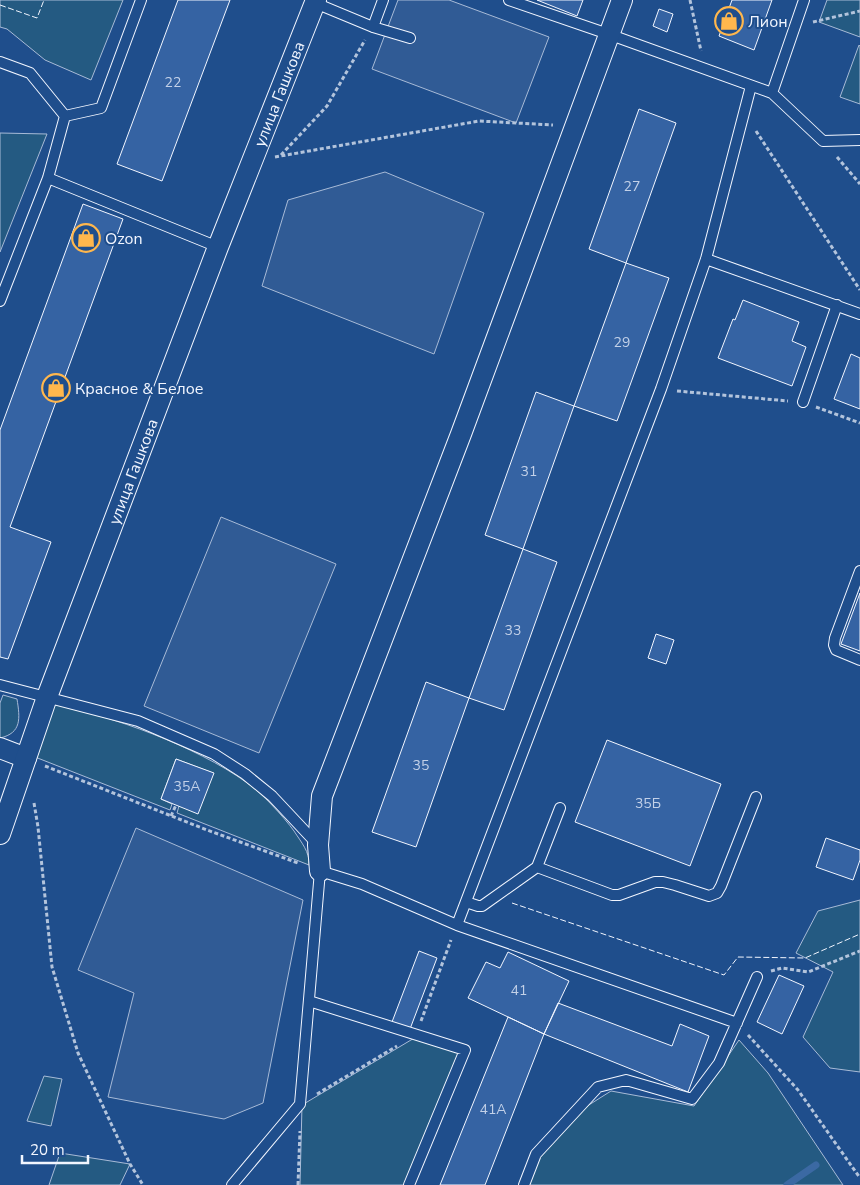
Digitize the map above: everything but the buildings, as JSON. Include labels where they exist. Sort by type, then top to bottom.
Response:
[{"type":"street","points":[[320,871],[318,845],[322,796],[611,35],[622,0]]},
{"type":"street","name":"улица Гашкова","points":[[0,834],[46,697],[218,247],[315,2]]},
{"type":"street","points":[[0,748],[26,758]]},
{"type":"lane","points":[[65,116],[101,108],[141,0]]},
{"type":"lane","points":[[373,27],[383,0]]},
{"type":"lane","points":[[509,0],[772,93],[823,141],[860,140]]},
{"type":"lane","points":[[772,93],[804,0]]},
{"type":"lane","points":[[315,2],[373,27],[410,38]]},
{"type":"lane","points":[[0,62],[30,74],[65,116]]},
{"type":"lane","points":[[457,925],[660,389],[706,259],[751,86]]},
{"type":"lane","points":[[0,300],[48,178],[65,116]]},
{"type":"lane","points":[[48,178],[218,247]]},
{"type":"lane","points":[[706,259],[860,314]]},
{"type":"lane","points":[[803,402],[837,305]]},
{"type":"lane","points":[[860,571],[834,644],[836,650],[860,660]]},
{"type":"lane","points":[[0,685],[138,722],[214,754],[245,774],[272,796],[318,845]]},
{"type":"lane","points":[[537,867],[612,895],[627,893],[644,885],[663,882],[709,896],[717,893],[721,886],[756,797]]},
{"type":"lane","points":[[466,902],[482,906],[537,867],[560,808]]},
{"type":"lane","points":[[232,1185],[300,1104],[320,871],[362,884],[457,925],[737,1023]]},
{"type":"lane","points":[[524,1185],[536,1154],[598,1088],[626,1080],[692,1099],[719,1063],[757,977]]},
{"type":"lane","points":[[309,1001],[465,1050],[409,1185]]},
{"type":"path","points":[[690,0],[705,69]]},
{"type":"path","points":[[795,26],[860,11]]},
{"type":"path","points":[[280,156],[327,106],[373,27]]},
{"type":"path","points":[[745,114],[860,290]]},
{"type":"path","points":[[252,161],[479,121],[576,126]]},
{"type":"path","points":[[823,141],[860,184]]},
{"type":"path","points":[[660,389],[803,402],[860,423]]},
{"type":"path","points":[[26,758],[171,816],[320,871]]},
{"type":"path","points":[[34,801],[52,967],[78,1053],[130,1164],[143,1185]]},
{"type":"path","points":[[171,816],[176,806]]},
{"type":"path","points":[[757,977],[782,968],[808,972],[860,951]]},
{"type":"path","points":[[737,1023],[798,1090],[860,1178]]},
{"type":"path","points":[[298,1185],[300,1104]]},
{"type":"shaded area","points":[[0,0],[123,0],[91,80],[45,60],[7,29],[0,27]]},
{"type":"shaded area","points":[[398,0],[449,0],[549,37],[516,123],[372,69]]},
{"type":"shaded area","points":[[827,0],[860,0],[860,37],[819,22]]},
{"type":"shaded area","points":[[860,46],[860,104],[840,97]]},
{"type":"shaded area","points":[[0,133],[47,134],[0,252]]},
{"type":"shaded area","points":[[385,172],[484,213],[434,354],[262,286],[288,200]]},
{"type":"shaded area","points":[[221,517],[336,564],[259,753],[144,706]]},
{"type":"shaded area","points":[[3,695],[17,699],[19,718],[16,728],[7,736],[0,738],[0,703]]},
{"type":"shaded area","points":[[52,704],[127,724],[203,756],[226,769],[252,786],[284,819],[304,847],[309,865],[177,813],[179,806],[213,773],[176,759],[161,799],[172,804],[170,810],[35,757]]},
{"type":"shaded area","points":[[136,828],[303,900],[263,1103],[224,1119],[108,1097],[134,993],[78,970]]},
{"type":"shaded area","points":[[860,900],[860,1072],[830,1068],[803,1037],[833,972],[796,953],[818,911]]},
{"type":"shaded area","points":[[416,1037],[462,1051],[406,1185],[300,1185],[302,1105]]},
{"type":"shaded area","points":[[739,1040],[768,1073],[843,1185],[519,1185],[554,1127],[611,1091],[694,1106]]},
{"type":"shaded area","points":[[44,1076],[62,1079],[51,1126],[27,1121]]},
{"type":"shaded area","points":[[60,1153],[130,1164],[120,1185],[49,1185]]},
{"type":"waterway","points":[[787,1185],[816,1165]]},
{"type":"fence","points":[[0,5],[37,18],[44,0]]},
{"type":"fence","points":[[512,903],[724,975],[738,957],[805,958],[860,934]]},
{"type":"place","name":"Лион","points":[[729,21]]},
{"type":"place","name":"Ozon","points":[[86,238]]},
{"type":"place","name":"Красное & Белое","points":[[56,388]]}]
